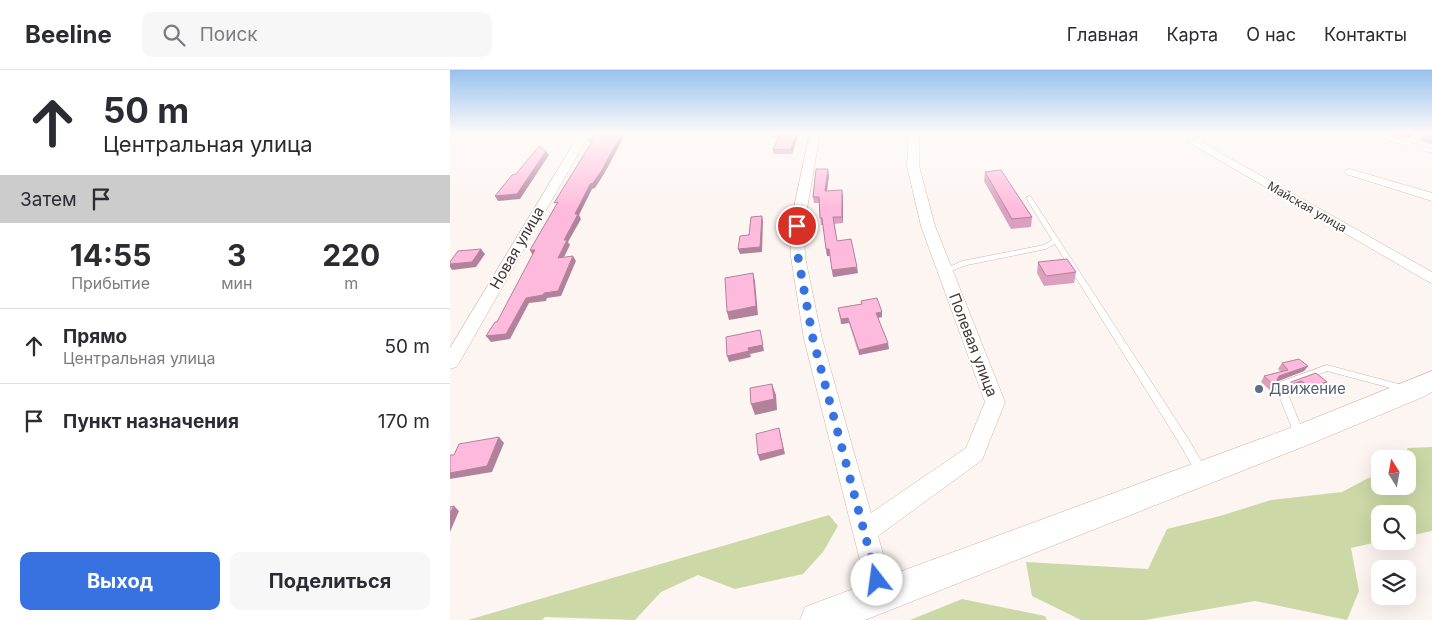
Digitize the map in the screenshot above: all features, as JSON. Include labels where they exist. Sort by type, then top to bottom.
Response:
[{"type":"main road","points":[[818,620],[1300,436],[1423,385]]},
{"type":"street","name":"Новая улица","points":[[450,363],[570,159]]},
{"type":"street","points":[[811,159],[797,226],[798,257],[813,339],[882,596]]},
{"type":"street","name":"Полевая улица","points":[[864,532],[974,454],[995,402],[928,226],[914,159]]},
{"type":"street","name":"Майская улица","points":[[1223,159],[1432,278]]},
{"type":"street","points":[[1350,172],[1432,197]]},
{"type":"lane","points":[[1029,198],[1202,473]]},
{"type":"lane","points":[[945,271],[964,263],[1046,248],[1057,240]]},
{"type":"lane","points":[[1300,436],[1280,385],[1327,368],[1423,385]]},
{"type":"green space","points":[[1432,447],[1432,531],[1416,534],[1416,505],[1371,505],[1371,543],[1351,548],[1359,591],[1347,620],[1255,601],[1145,620],[1081,620],[1032,596],[1026,562],[1148,569],[1167,529],[1220,516],[1271,500],[1342,492],[1371,477],[1371,495],[1416,495],[1416,450],[1406,450],[1408,448]]},
{"type":"green space","points":[[829,515],[838,526],[823,552],[803,574],[735,589],[698,575],[661,592],[635,620],[545,617],[542,620],[468,620]]},
{"type":"green space","points":[[962,599],[1045,616],[1047,620],[910,620]]},
{"type":"building","points":[[529,159],[541,159],[517,194],[495,196],[512,175],[516,174]]},
{"type":"building","points":[[581,159],[608,159],[593,183],[590,184],[575,214],[578,214],[564,240],[567,240],[558,258],[573,256],[558,291],[526,298],[506,334],[486,336],[495,322],[497,322],[535,250],[530,250],[558,202],[554,203]]},
{"type":"building","points":[[816,169],[828,169],[825,191],[842,190],[842,217],[833,217],[837,241],[851,239],[857,267],[832,270],[829,249],[826,249],[822,218],[820,218],[819,197],[813,197]]},
{"type":"building","points":[[1001,170],[1032,217],[1012,219],[985,172]]},
{"type":"building","points":[[762,216],[760,247],[738,249],[740,236],[749,235],[751,217]]},
{"type":"building","points":[[481,249],[472,262],[450,264],[458,251]]},
{"type":"building","points":[[1067,259],[1076,272],[1046,276],[1038,262]]},
{"type":"building","points":[[753,273],[756,306],[727,312],[725,278]]},
{"type":"building","points":[[877,298],[882,312],[876,313],[888,343],[859,350],[848,318],[841,319],[838,308],[862,304],[861,301]]},
{"type":"building","points":[[760,330],[763,345],[748,348],[749,351],[727,356],[726,337]]},
{"type":"building","points":[[1299,359],[1308,366],[1279,376],[1277,380],[1280,388],[1277,388],[1264,376],[1288,370],[1282,363]]},
{"type":"building","points":[[1316,373],[1327,382],[1309,387],[1302,381],[1292,384],[1291,382]]},
{"type":"building","points":[[772,384],[774,399],[751,404],[750,388]]},
{"type":"building","points":[[779,428],[783,449],[758,455],[756,434]]},
{"type":"building","points":[[499,437],[487,466],[450,473],[450,455],[454,455],[459,444]]},
{"type":"place","name":"Движение","points":[[1259,389]]},
{"type":"route","points":[[797,226],[798,257],[813,339],[877,580]]}]
